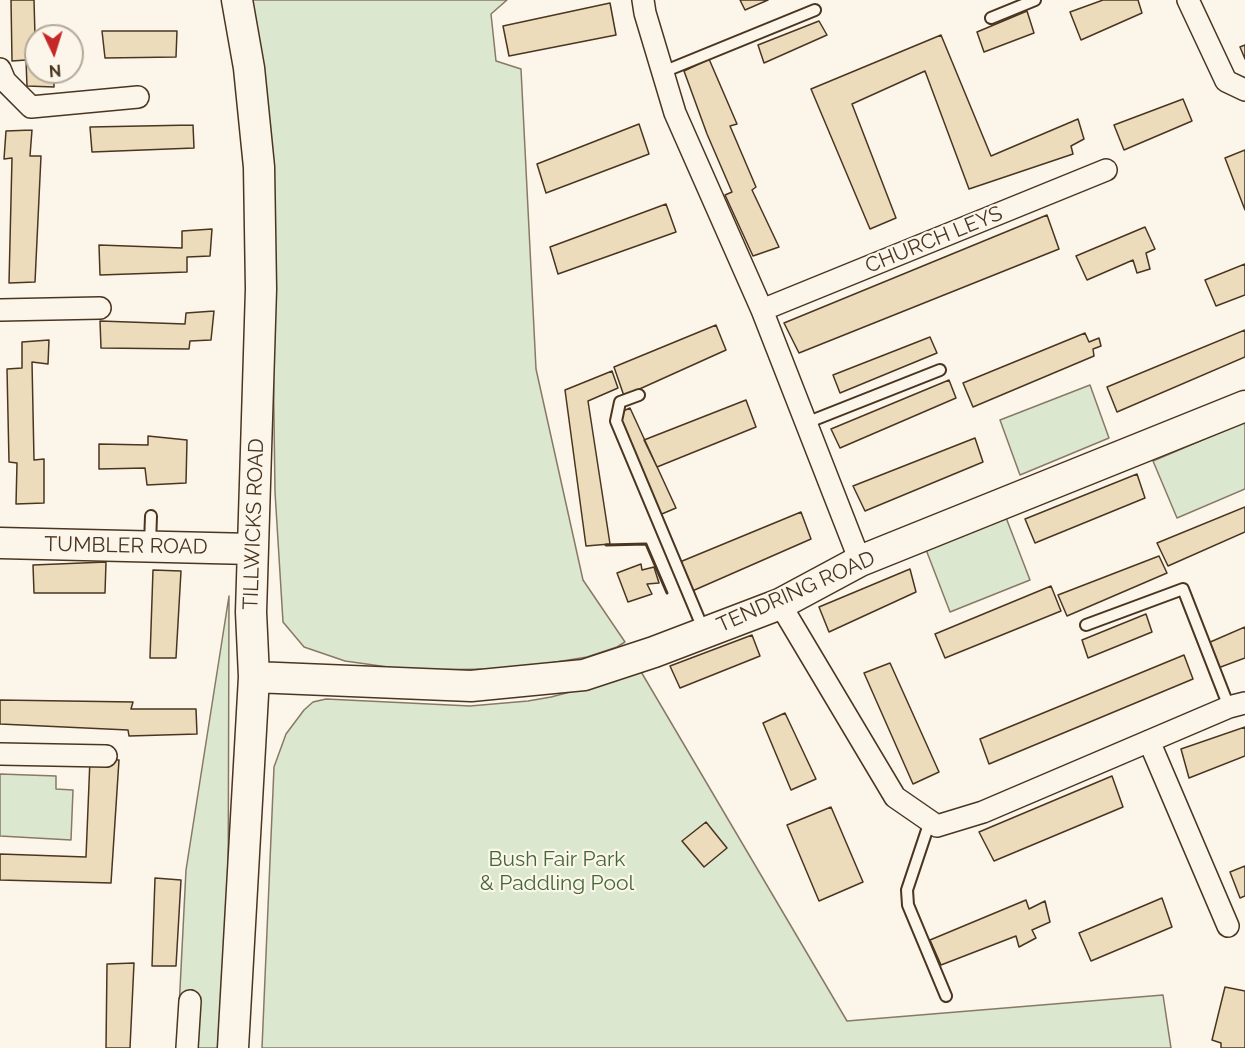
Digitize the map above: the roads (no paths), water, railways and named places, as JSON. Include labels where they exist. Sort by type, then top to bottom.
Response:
[{"type":"street","name":"TILLWICKS ROAD","points":[[233,1048],[254,677],[250,612],[261,289],[258,167],[249,68],[237,0]]},
{"type":"street","points":[[643,0],[675,113],[762,309],[860,561]]},
{"type":"street","points":[[1188,0],[1226,81],[1245,90]]},
{"type":"street","points":[[0,69],[5,81],[31,107],[138,97]]},
{"type":"street","name":"CHURCH LEYS","points":[[762,309],[1106,170]]},
{"type":"street","points":[[0,310],[100,308]]},
{"type":"street","name":"TENDRING ROAD","points":[[254,677],[471,686],[584,675],[780,604],[860,561],[1245,406]]},
{"type":"street","name":"TUMBLER ROAD","points":[[0,543],[252,549]]},
{"type":"street","points":[[780,604],[895,797],[937,826],[983,812],[1237,705]]},
{"type":"street","points":[[1149,741],[1228,926]]},
{"type":"street","points":[[0,754],[106,756]]},
{"type":"street","points":[[188,1048],[190,1001]]},
{"type":"lane","points":[[991,18],[1035,0]]},
{"type":"lane","points":[[663,72],[815,10]]},
{"type":"lane","points":[[806,423],[940,370]]},
{"type":"lane","points":[[639,395],[620,402],[616,421],[704,633]]},
{"type":"lane","points":[[150,547],[151,516]]},
{"type":"lane","points":[[1086,625],[1183,589],[1237,705]]},
{"type":"lane","points":[[930,821],[907,890],[908,905],[946,996]]},
{"type":"park label","name":"Bush Fair Park & Paddling Pool","points":[[557,872]]}]
